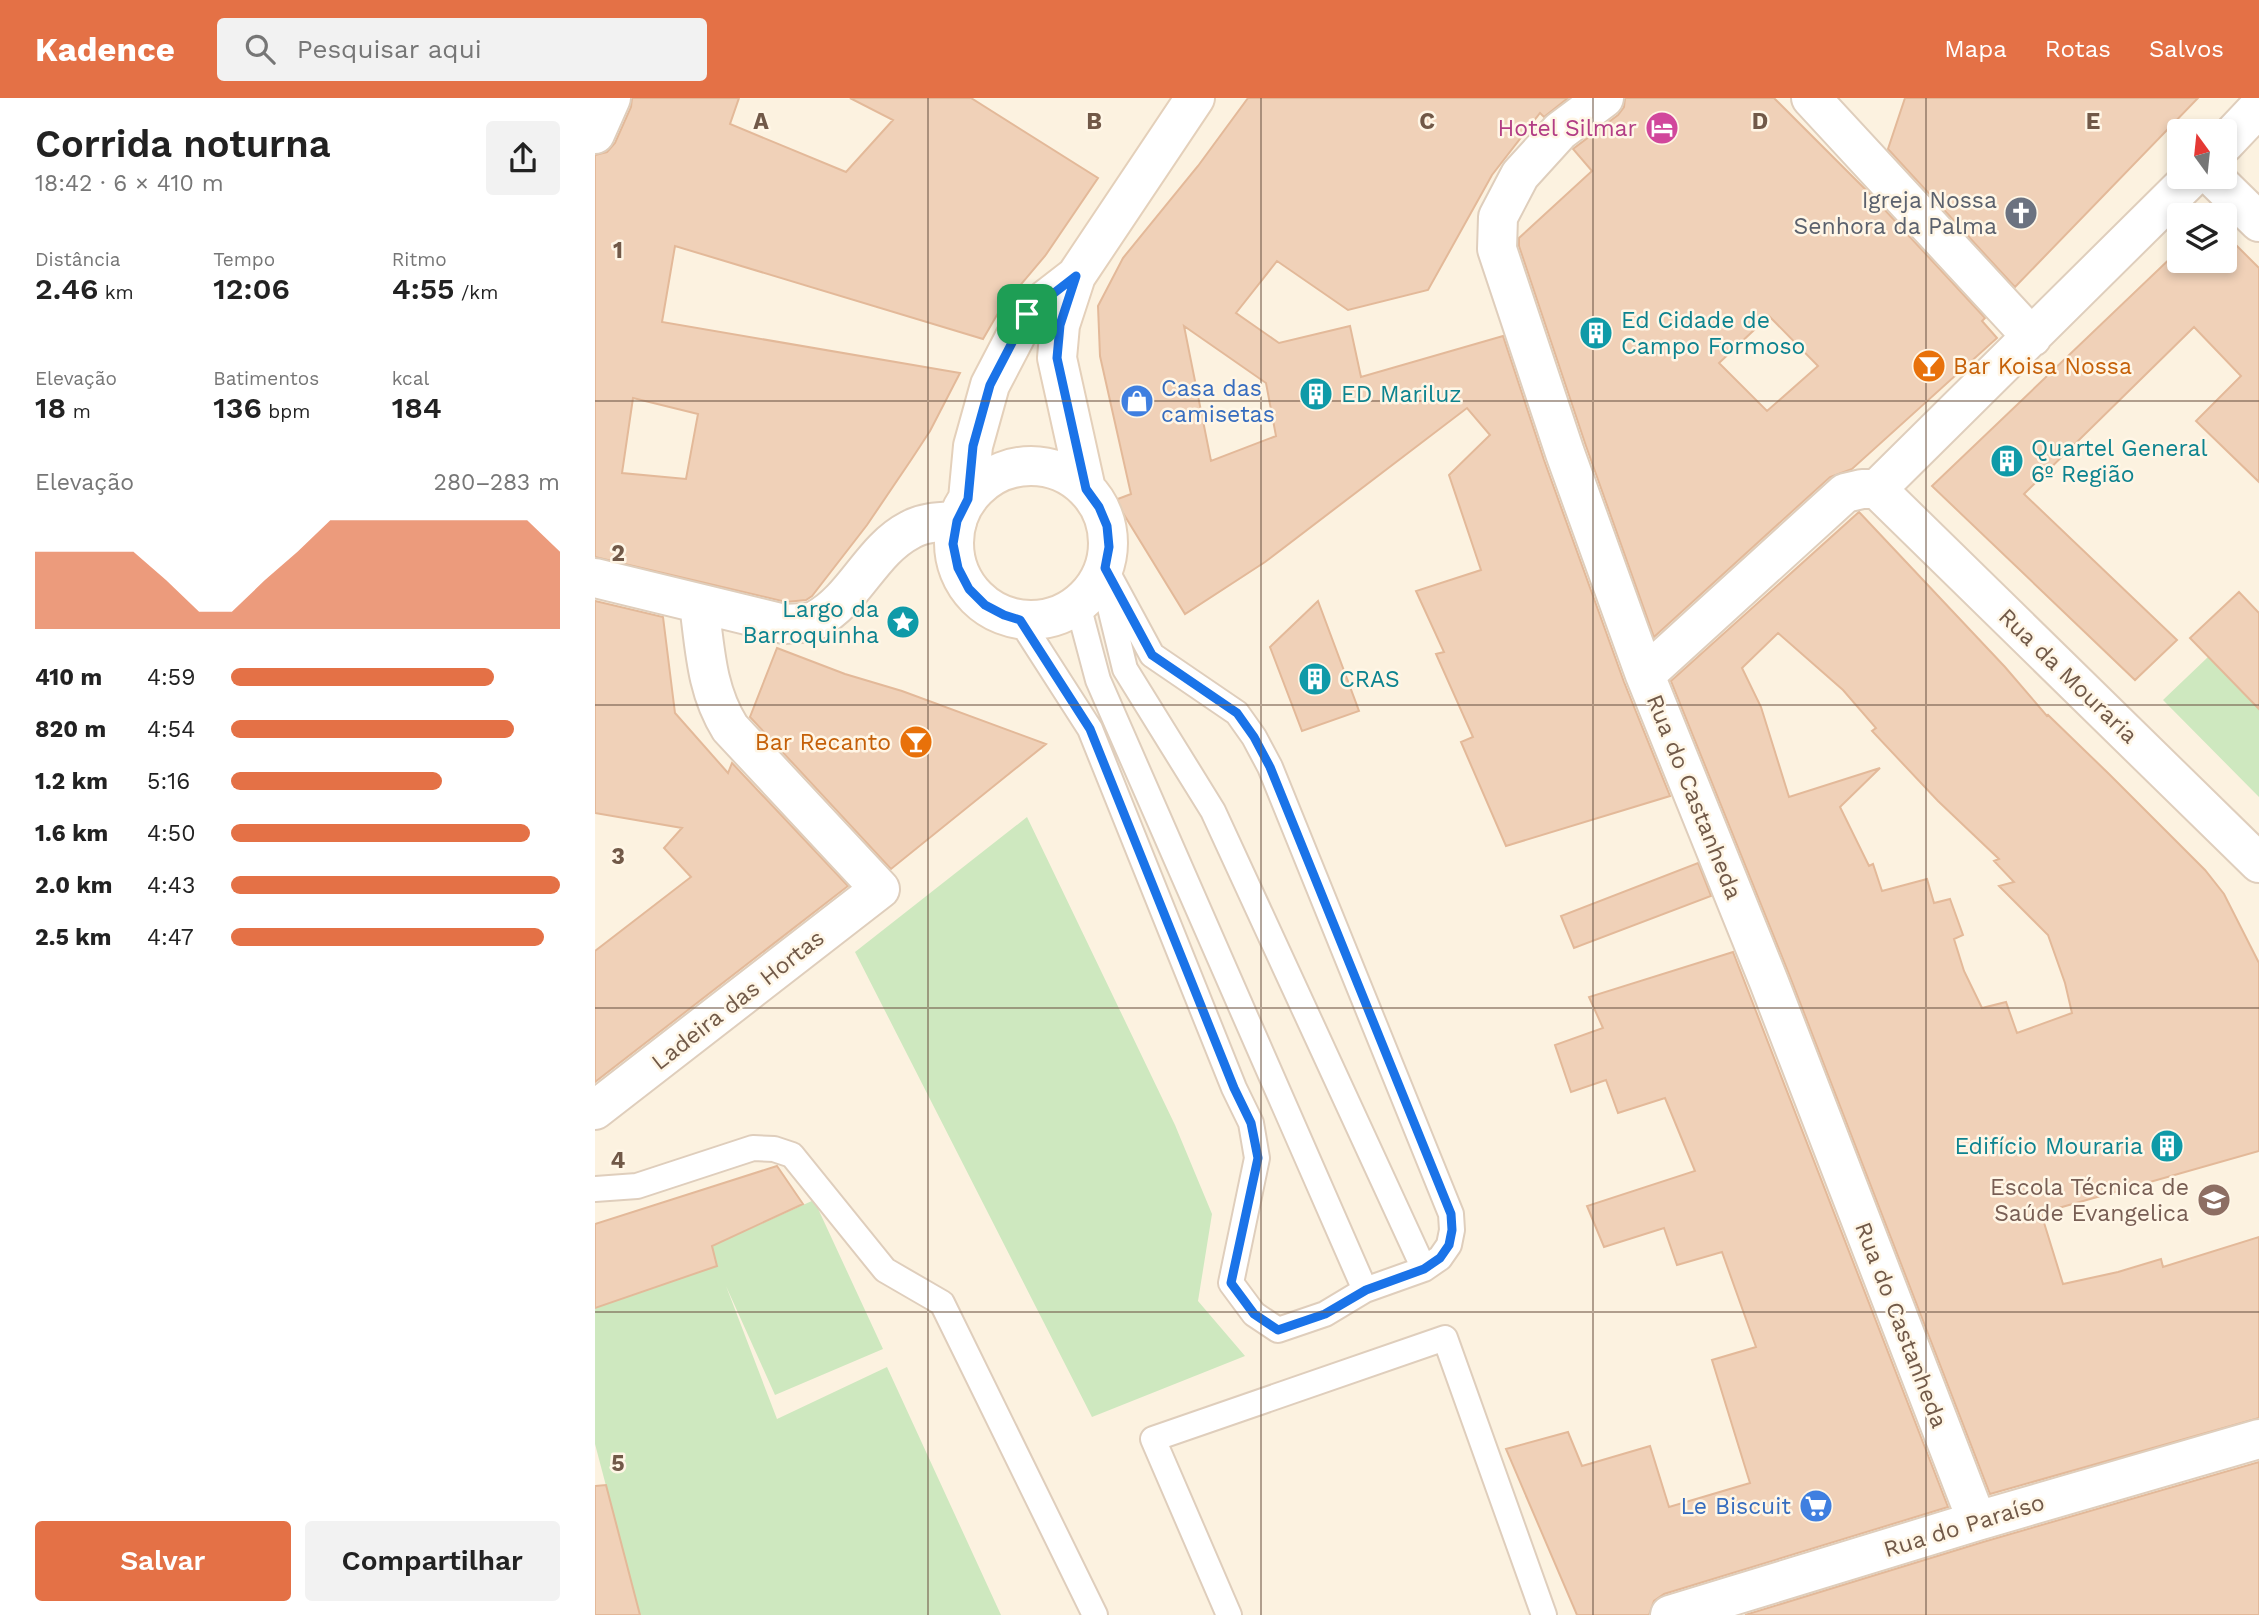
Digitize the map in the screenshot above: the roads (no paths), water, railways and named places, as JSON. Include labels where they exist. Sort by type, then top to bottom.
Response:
[{"type":"street","points":[[595,134],[611,98]]},
{"type":"street","points":[[1086,489],[1057,358],[1060,325],[1076,276],[1195,98]]},
{"type":"street","name":"Rua do Castanheda","points":[[1604,98],[1560,131],[1520,175],[1498,217],[1497,249],[1570,467],[1645,675],[1769,982],[1977,1521]]},
{"type":"street","points":[[1811,98],[2032,337]]},
{"type":"street","points":[[2237,130],[2259,107]]},
{"type":"street","points":[[1645,675],[1845,494],[1862,489],[1877,489],[2180,189]]},
{"type":"street","points":[[2225,189],[2259,222]]},
{"type":"street","points":[[595,578],[784,624],[814,621],[839,603],[890,544],[909,530],[963,510],[983,483],[1003,471],[1025,466],[1048,468],[1069,476],[1086,489],[1099,507],[1107,526],[1109,547],[1103,571],[1092,591],[1078,605],[1062,614],[1044,619],[1020,620],[1004,615],[985,605],[969,589],[958,568],[953,544],[963,510],[973,446],[990,385],[1027,314],[1076,276]]},
{"type":"street","name":"Rua da Mouraria","points":[[1877,489],[2259,863]]},
{"type":"street","name":"Ladeira das Hortas","points":[[595,1110],[880,890],[730,728],[718,709],[711,684],[699,604]]},
{"type":"street","name":"Rua do Paraíso","points":[[1670,1615],[1764,1601],[1977,1521],[2259,1439]]},
{"type":"lane","points":[[1103,571],[1125,669],[1213,811],[1424,1269]]},
{"type":"lane","points":[[1020,620],[1090,729],[1234,1088],[1251,1123],[1258,1158],[1231,1283],[1254,1314],[1278,1330],[1325,1314],[1366,1290],[1424,1269],[1440,1258],[1449,1245],[1451,1214],[1270,767],[1237,713],[1152,655],[1103,571]]},
{"type":"lane","points":[[1078,605],[1098,680],[1366,1290]]},
{"type":"lane","points":[[595,1189],[637,1186],[753,1148],[774,1149],[792,1155],[885,1270],[942,1303],[1095,1615]]},
{"type":"lane","points":[[1229,1615],[1153,1439],[1445,1338],[1545,1615]]},
{"type":"place","name":"Hotel Silmar","points":[[1662,128]]},
{"type":"place","name":"Igreja Nossa Senhora da Palma","points":[[2021,213]]},
{"type":"place","name":"Ed Cidade de Campo Formoso","points":[[1596,333]]},
{"type":"place","name":"Bar Koisa Nossa","points":[[1929,366]]},
{"type":"place","name":"ED Mariluz","points":[[1316,394]]},
{"type":"place","name":"Casa das camisetas","points":[[1137,401]]},
{"type":"place","name":"Quartel General 6º Região","points":[[2007,461]]},
{"type":"place","name":"Largo da Barroquinha","points":[[903,622]]},
{"type":"place","name":"CRAS","points":[[1315,679]]},
{"type":"place","name":"Bar Recanto","points":[[916,742]]},
{"type":"place","name":"Edifício Mouraria","points":[[2167,1146]]},
{"type":"place","name":"Escola Técnica de Saúde Evangelica","points":[[2214,1200]]},
{"type":"place","name":"Le Biscuit","points":[[1816,1506]]}]
